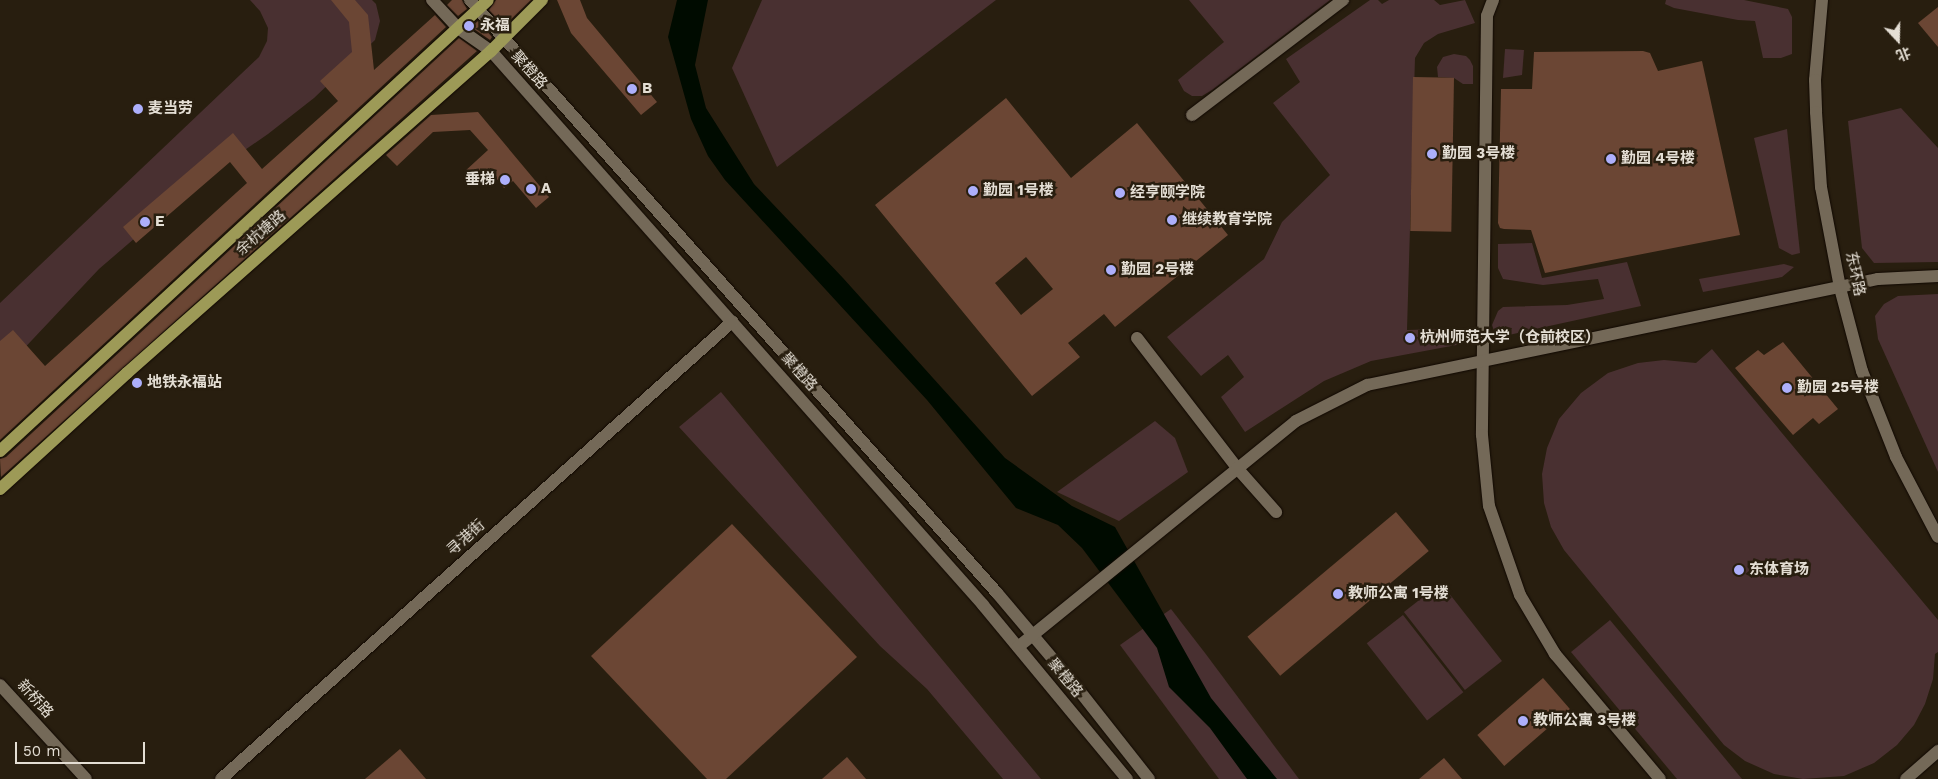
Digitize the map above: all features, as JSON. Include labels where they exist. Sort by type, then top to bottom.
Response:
[{"type":"main road","name":"余杭塘路","points":[[0,450],[458,28],[474,5],[488,0]]},
{"type":"main road","name":"余杭塘路","points":[[0,489],[127,373],[505,39],[542,0]]},
{"type":"street","name":"聚橙路","points":[[432,0],[458,28],[490,52],[732,322],[1018,647],[1128,779]]},
{"type":"street","points":[[1192,114],[1344,0]]},
{"type":"street","points":[[1493,0],[1488,16],[1482,435],[1489,506],[1520,595],[1555,654],[1660,779]]},
{"type":"street","name":"东环路","points":[[1822,0],[1816,70],[1816,112],[1821,187],[1840,288],[1862,371],[1896,457],[1938,537]]},
{"type":"street","name":"聚橙路","points":[[474,5],[1033,635],[1149,779]]},
{"type":"street","points":[[1018,647],[1296,421],[1367,385],[1878,279],[1938,276]]},
{"type":"street","name":"寻港街","points":[[221,779],[732,322]]},
{"type":"street","points":[[1137,338],[1237,468],[1276,512]]},
{"type":"street","name":"新桥路","points":[[0,685],[86,779]]},
{"type":"street","points":[[1906,779],[1938,751]]},
{"type":"shaded area","points":[[250,0],[372,0],[376,4],[380,21],[375,40],[314,98],[268,134],[207,176],[99,269],[0,374],[0,303],[259,57],[267,41],[268,28],[260,11]]},
{"type":"shaded area","points":[[677,0],[708,0],[695,65],[706,108],[754,184],[843,278],[1005,458],[1072,506],[1115,527],[1211,698],[1277,779],[1247,779],[1210,728],[1169,687],[1157,648],[1082,548],[1058,525],[1016,508],[927,400],[725,180],[708,156],[691,119],[668,37]]},
{"type":"shaded area","points":[[762,0],[996,0],[777,167],[732,68]]},
{"type":"shaded area","points":[[1189,0],[1330,0],[1212,90],[1202,96],[1192,96],[1184,91],[1178,80],[1224,42]]},
{"type":"shaded area","points":[[1370,0],[1378,0],[1382,4],[1389,0],[1434,0],[1440,5],[1465,0],[1475,23],[1438,34],[1424,43],[1415,58],[1407,330],[1469,328],[1462,344],[1371,361],[1324,381],[1245,432],[1221,397],[1244,377],[1228,355],[1201,376],[1167,337],[1264,259],[1282,222],[1330,175],[1273,103],[1300,82],[1286,59]]},
{"type":"shaded area","points":[[1666,0],[1744,0],[1788,9],[1792,17],[1792,54],[1781,58],[1763,58],[1755,21],[1738,20],[1674,8],[1665,4]]},
{"type":"shaded area","points":[[1505,49],[1524,50],[1522,75],[1503,78]]},
{"type":"shaded area","points":[[1454,54],[1466,56],[1470,60],[1473,66],[1473,84],[1463,84],[1454,78],[1438,77],[1437,67],[1443,57]]},
{"type":"shaded area","points":[[1901,108],[1938,148],[1938,262],[1874,263],[1862,248],[1848,121]]},
{"type":"shaded area","points":[[1787,129],[1800,253],[1792,255],[1779,248],[1754,138]]},
{"type":"shaded area","points":[[1532,243],[1542,278],[1627,262],[1641,306],[1504,336],[1494,331],[1492,325],[1498,311],[1503,307],[1567,305],[1604,299],[1598,279],[1543,285],[1503,279],[1498,268],[1498,244]]},
{"type":"shaded area","points":[[1784,264],[1794,267],[1782,277],[1703,292],[1699,279]]},
{"type":"shaded area","points":[[1938,294],[1938,472],[1878,339],[1875,316],[1884,304],[1898,296]]},
{"type":"shaded area","points":[[1712,349],[1938,620],[1938,652],[1935,654],[1933,679],[1925,704],[1914,725],[1897,745],[1874,763],[1844,776],[1803,779],[1774,774],[1745,761],[1724,745],[1564,550],[1551,527],[1544,503],[1542,474],[1547,448],[1559,419],[1581,393],[1608,373],[1638,363],[1664,360],[1696,363]]},
{"type":"shaded area","points":[[721,392],[1041,779],[1003,779],[927,689],[880,646],[679,427]]},
{"type":"shaded area","points":[[1155,421],[1175,438],[1188,472],[1119,521],[1057,492]]},
{"type":"shaded area","points":[[1441,583],[1502,661],[1465,690],[1404,612]]},
{"type":"shaded area","points":[[1171,609],[1299,779],[1219,779],[1120,645]]},
{"type":"shaded area","points":[[1403,615],[1463,692],[1427,721],[1367,643]]},
{"type":"shaded area","points":[[1610,620],[1742,779],[1677,779],[1571,652]]},
{"type":"building","points":[[331,0],[355,0],[368,15],[374,70],[435,15],[446,27],[0,440],[0,341],[13,330],[45,366],[247,183],[230,162],[136,243],[123,227],[233,133],[262,169],[338,101],[320,81],[352,52],[349,22]]},
{"type":"building","points":[[452,0],[462,0],[467,9],[458,16],[447,5]]},
{"type":"building","points":[[496,0],[531,0],[504,26],[489,10]]},
{"type":"building","points":[[557,0],[580,0],[587,18],[657,102],[641,115],[571,33]]},
{"type":"building","points":[[1938,7],[1938,47],[1918,23]]},
{"type":"building","points":[[478,21],[492,37],[490,40],[471,27]]},
{"type":"building","points":[[459,38],[477,51],[1,477],[0,459],[6,457]]},
{"type":"building","name":"勤园 4号楼","points":[[1643,51],[1650,53],[1658,71],[1702,61],[1740,235],[1545,273],[1531,230],[1504,229],[1500,228],[1498,223],[1501,89],[1532,89],[1534,52]]},
{"type":"building","name":"勤园 3号楼","points":[[1413,77],[1454,78],[1451,232],[1410,231]]},
{"type":"building","name":"勤园 2号楼","points":[[1006,98],[1071,178],[1137,123],[1228,235],[1115,327],[1104,314],[1068,343],[1080,357],[1032,396],[875,205]],"holes":[[[1026,257],[1053,289],[1021,315],[995,283]]]},
{"type":"building","points":[[478,112],[549,197],[536,208],[513,181],[504,188],[490,170],[473,184],[464,172],[488,150],[470,130],[433,132],[397,166],[386,155],[431,115]]},
{"type":"building","name":"勤园 25号楼","points":[[1783,342],[1838,409],[1819,424],[1813,418],[1793,435],[1735,368],[1758,350],[1764,355]]},
{"type":"building","name":"教师公寓 1号楼","points":[[1396,512],[1429,551],[1280,676],[1247,637]]},
{"type":"building","points":[[732,524],[857,657],[726,779],[707,779],[591,656]]},
{"type":"building","name":"教师公寓 3号楼","points":[[1543,678],[1570,709],[1504,766],[1477,735]]},
{"type":"building","points":[[400,749],[426,779],[365,779]]},
{"type":"building","points":[[847,757],[866,779],[822,779]]},
{"type":"building","points":[[1444,758],[1462,779],[1419,779]]},
{"type":"place","name":"永福","points":[[469,26]]},
{"type":"place","name":"B","points":[[632,89]]},
{"type":"place","name":"麦当劳","points":[[138,109]]},
{"type":"place","name":"勤园 3号楼","points":[[1432,154]]},
{"type":"place","name":"勤园 4号楼","points":[[1611,159]]},
{"type":"place","name":"垂梯","points":[[505,180]]},
{"type":"place","name":"A","points":[[531,189]]},
{"type":"place","name":"勤园 1号楼","points":[[973,191]]},
{"type":"place","name":"经亨颐学院","points":[[1120,193]]},
{"type":"place","name":"继续教育学院","points":[[1172,220]]},
{"type":"place","name":"E","points":[[145,222]]},
{"type":"place","name":"勤园 2号楼","points":[[1111,270]]},
{"type":"place","name":"杭州师范大学（仓前校区）","points":[[1410,338]]},
{"type":"place","name":"地铁永福站","points":[[137,383]]},
{"type":"place","name":"勤园 25号楼","points":[[1787,388]]},
{"type":"place","name":"东体育场","points":[[1739,570]]},
{"type":"place","name":"教师公寓 1号楼","points":[[1338,594]]},
{"type":"place","name":"教师公寓 3号楼","points":[[1523,721]]}]
